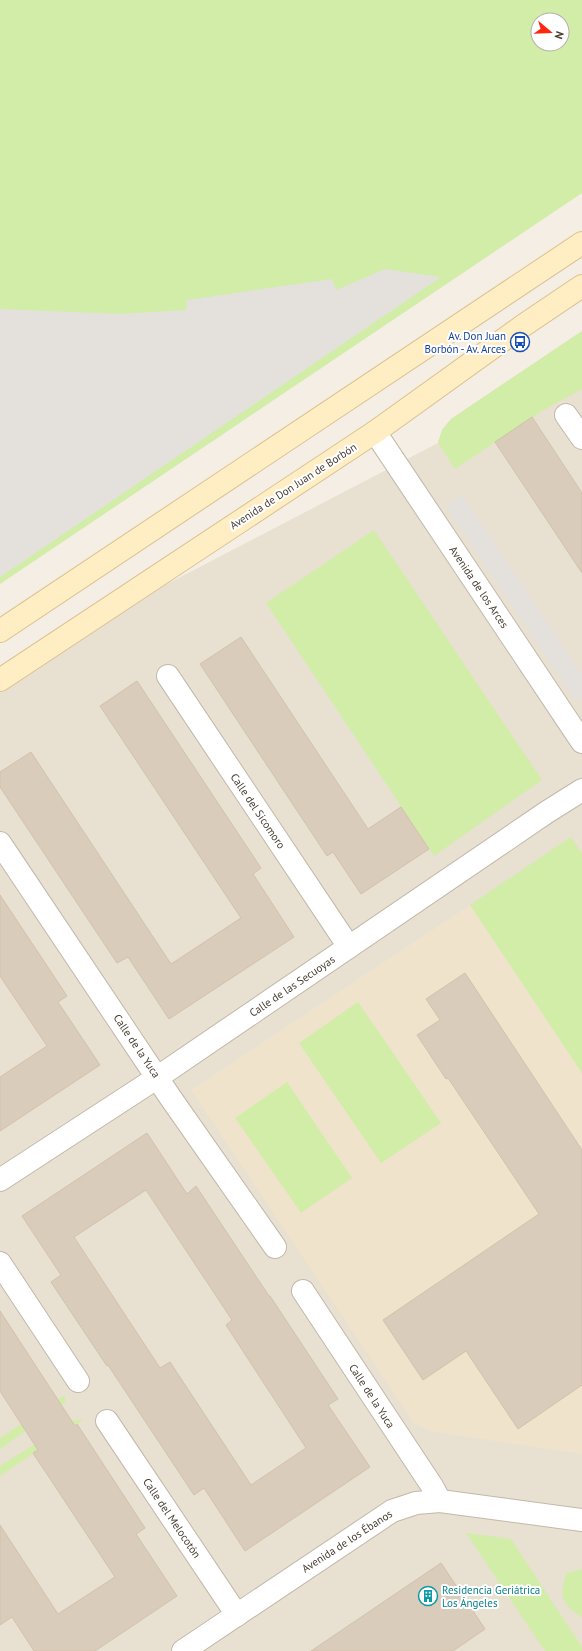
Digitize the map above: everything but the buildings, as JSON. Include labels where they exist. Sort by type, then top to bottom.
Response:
[{"type":"street","points":[[0,631],[582,244]]},
{"type":"street","name":"Avenida de Don Juan de Borbón","points":[[0,680],[375,432],[582,286]]},
{"type":"street","points":[[566,415],[582,438]]},
{"type":"street","name":"Avenida de los Arces","points":[[375,432],[582,742]]},
{"type":"street","name":"Calle del Sicomoro","points":[[168,676],[349,947]]},
{"type":"street","name":"Calle de las Secuoyas","points":[[0,1180],[158,1077],[547,812],[582,790]]},
{"type":"street","name":"Calle de la Yuca","points":[[0,843],[275,1247]]},
{"type":"street","points":[[0,1262],[78,1381]]},
{"type":"street","name":"Calle de la Yuca","points":[[303,1291],[432,1486],[440,1501]]},
{"type":"street","name":"Calle del Melocotón","points":[[107,1422],[237,1615]]},
{"type":"street","name":"Avenida de los Ébanos","points":[[183,1651],[392,1510],[416,1503],[440,1501],[582,1520]]},
{"type":"shaded area","points":[[385,269],[441,277],[0,577],[0,309],[120,314],[186,310],[187,300],[332,279],[336,290]]},
{"type":"shaded area","points":[[582,331],[582,1651],[0,1651],[0,671],[438,443],[442,430],[451,419]]},
{"type":"shaded area","points":[[462,494],[582,674],[582,698],[576,701],[446,506]]},
{"type":"shaded area","points":[[470,905],[582,1073],[582,1454],[429,1431],[414,1423],[191,1090]]},
{"type":"green space","points":[[0,0],[582,0],[582,193],[0,584]]},
{"type":"green space","points":[[582,331],[582,389],[542,411],[455,469],[438,443],[442,430],[451,419]]},
{"type":"green space","points":[[374,530],[542,780],[434,856],[266,603]]},
{"type":"green space","points":[[571,837],[582,854],[582,1073],[470,905]]},
{"type":"green space","points":[[358,1002],[441,1123],[381,1163],[299,1043]]},
{"type":"green space","points":[[287,1082],[352,1178],[301,1213],[235,1118]]},
{"type":"green space","points":[[65,1395],[65,1403],[0,1449],[0,1438]]},
{"type":"green space","points":[[73,1420],[83,1420],[0,1476],[0,1466]]},
{"type":"green space","points":[[466,1533],[511,1539],[582,1647],[582,1651],[545,1651]]},
{"type":"green space","points":[[582,1569],[582,1617],[575,1613],[566,1604],[563,1587],[567,1573]]},
{"type":"place","name":"Av. Don Juan Borbón - Av. Arces","points":[[520,342]]},
{"type":"place","name":"Residencia Geriátrica Los Ángeles","points":[[428,1596]]}]
